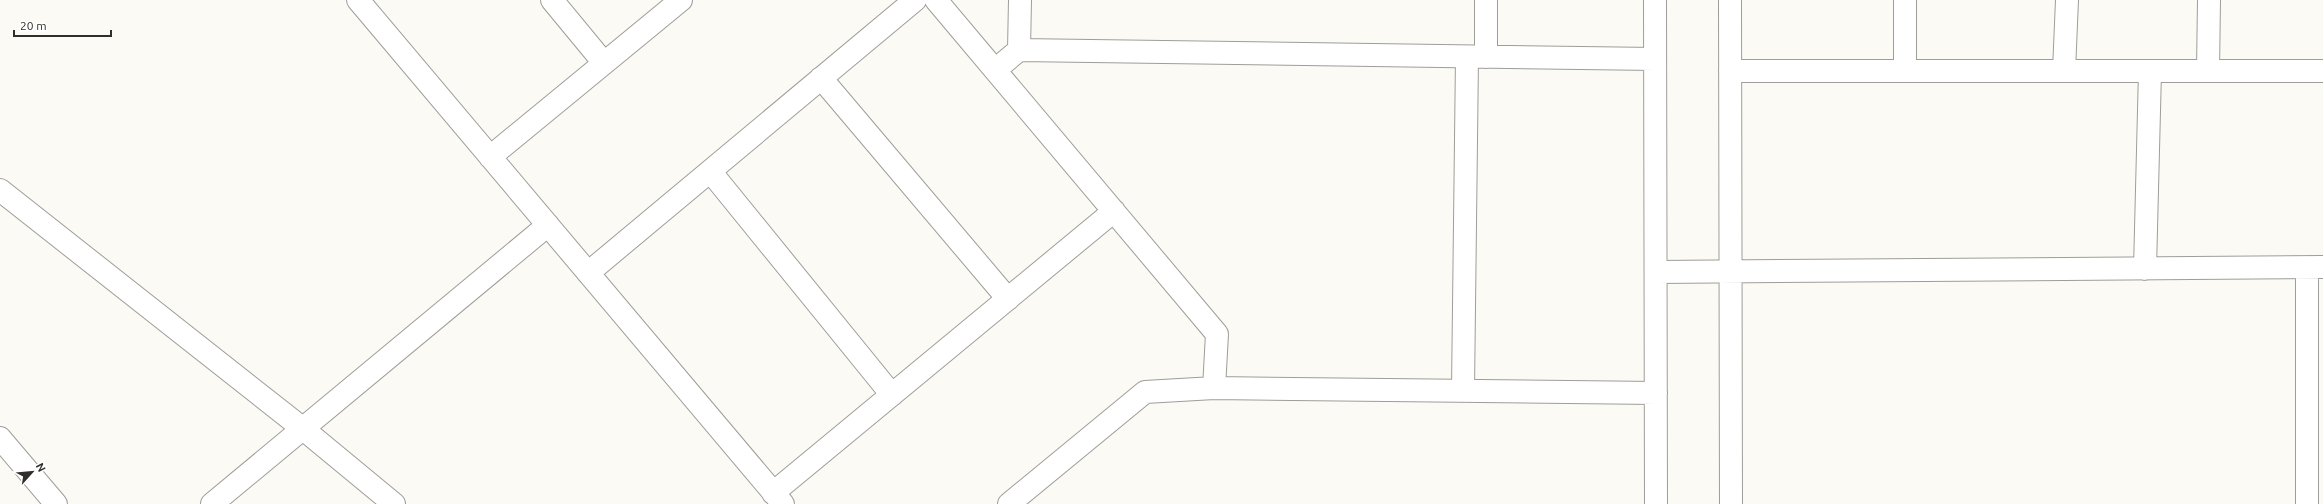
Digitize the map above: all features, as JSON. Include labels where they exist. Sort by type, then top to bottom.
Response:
[{"type":"street","points":[[358,0],[778,498],[892,395],[1114,212]]},
{"type":"street","points":[[552,0],[604,63]]},
{"type":"street","points":[[490,157],[680,0]]},
{"type":"street","points":[[588,273],[915,0]]},
{"type":"street","points":[[936,0],[1217,334],[1214,388]]},
{"type":"street","points":[[1019,50],[1020,0]]},
{"type":"street","points":[[1464,390],[1477,57],[1486,0]]},
{"type":"street","points":[[1655,0],[1656,504]]},
{"type":"street","points":[[1730,0],[1732,504]]},
{"type":"street","points":[[1905,0],[1905,71]]},
{"type":"street","points":[[2064,71],[2067,0]]},
{"type":"street","points":[[2208,71],[2209,0]]},
{"type":"street","points":[[994,70],[1019,50],[1655,59]]},
{"type":"street","points":[[1730,71],[2323,70]]},
{"type":"street","points":[[2145,269],[2150,71]]},
{"type":"street","points":[[821,78],[1008,299]]},
{"type":"street","points":[[710,171],[892,395]]},
{"type":"street","points":[[0,190],[302,428],[394,504]]},
{"type":"street","points":[[212,504],[548,225]]},
{"type":"street","points":[[1656,272],[2315,268],[2307,504]]},
{"type":"street","points":[[1009,504],[1145,392],[1214,388],[1656,393]]},
{"type":"street","points":[[0,438],[56,504]]}]
